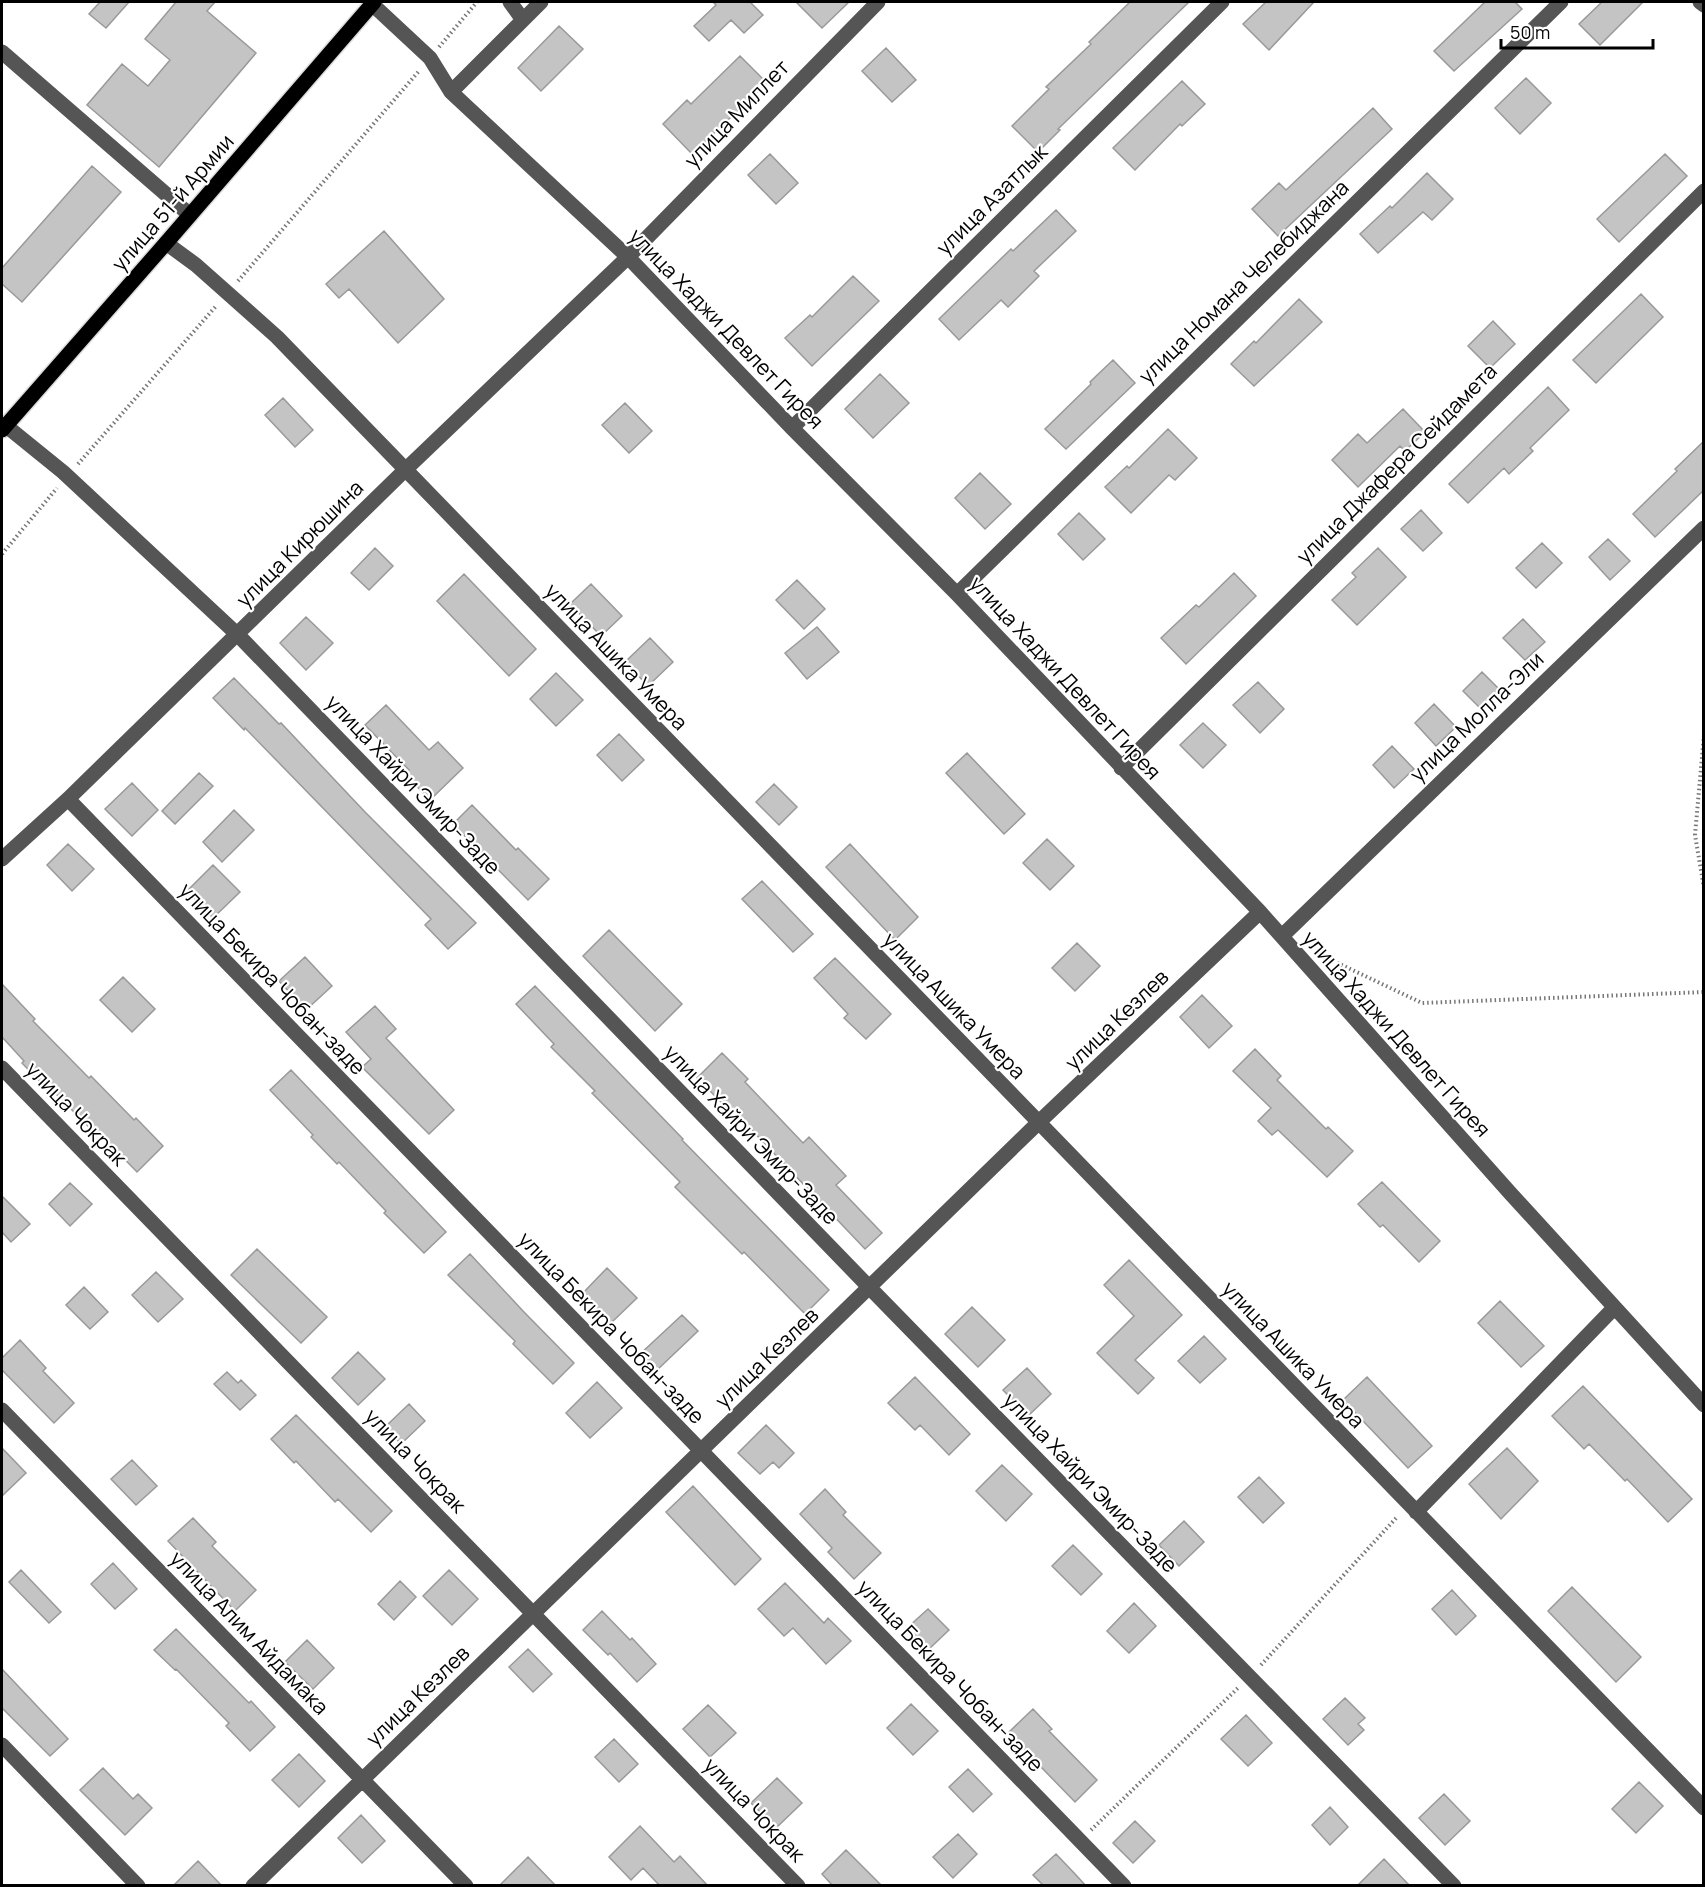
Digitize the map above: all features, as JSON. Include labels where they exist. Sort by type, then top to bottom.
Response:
[{"type":"main road","name":"улица 51-й Армии","points":[[3,428],[373,3]]},
{"type":"street","points":[[510,2],[523,20]]},
{"type":"street","points":[[452,92],[541,2]]},
{"type":"street","name":"улица Миллет","points":[[628,257],[878,2]]},
{"type":"street","name":"улица Азатлык","points":[[792,428],[1222,2]]},
{"type":"street","name":"улица Номана Челебиджана","points":[[957,594],[1562,2]]},
{"type":"street","points":[[1700,2],[1704,5]]},
{"type":"street","name":"улица Хаджи Девлет Гирея","points":[[373,3],[430,58],[452,92],[628,257],[792,428],[957,594],[1260,912],[1614,1308],[1704,1405]]},
{"type":"street","points":[[2,52],[190,215]]},
{"type":"street","name":"улица Джафера Сейдамета","points":[[1121,768],[1704,191]]},
{"type":"street","name":"улица Ашика Умера","points":[[166,243],[196,265],[277,337],[1704,1808]]},
{"type":"street","name":"улица Кирюшина","points":[[2,859],[68,800],[405,470],[628,257]]},
{"type":"street","name":"улица Хайри Эмир-Заде","points":[[3,428],[63,472],[238,635],[869,1287],[1454,1886]]},
{"type":"street","name":"улица Молла-Эли","points":[[1282,936],[1704,528]]},
{"type":"street","name":"улица Бекира Чобан-заде","points":[[68,800],[1124,1886]]},
{"type":"street","name":"улица Кезлев","points":[[253,1886],[1038,1123],[1260,912]]},
{"type":"street","name":"улица Чокрак","points":[[2,1068],[798,1886]]},
{"type":"street","points":[[1413,1508],[1614,1308]]},
{"type":"street","name":"улица Алим Айдамака","points":[[2,1410],[466,1886]]},
{"type":"street","points":[[2,1746],[138,1886]]},
{"type":"path","points":[[1704,735],[1695,836],[1704,888]]},
{"type":"path","points":[[1325,957],[1422,1003],[1704,992]]},
{"type":"path","points":[[1080,1840],[1250,1676],[1413,1508]]},
{"type":"building","points":[[100,2],[129,2],[106,28],[89,14]]},
{"type":"building","points":[[176,2],[215,2],[207,11],[256,53],[159,167],[87,105],[122,64],[148,86],[170,60],[145,39]]},
{"type":"building","points":[[713,2],[750,2],[763,15],[744,33],[731,20],[709,41],[694,26],[716,5]]},
{"type":"building","points":[[796,2],[849,2],[822,28]]},
{"type":"building","points":[[1130,2],[1189,2],[1058,129],[1060,130],[1038,152],[1012,126],[1049,89],[1046,87]]},
{"type":"building","points":[[1266,2],[1314,2],[1269,50],[1243,24]]},
{"type":"building","points":[[1485,2],[1515,2],[1522,9],[1454,71],[1434,51]]},
{"type":"building","points":[[1602,2],[1643,2],[1600,45],[1579,24]]},
{"type":"building","points":[[559,26],[583,49],[541,91],[518,68]]},
{"type":"building","points":[[886,48],[916,80],[892,102],[862,71]]},
{"type":"building","points":[[740,56],[767,83],[692,154],[663,124],[687,100],[691,104]]},
{"type":"building","points":[[1526,78],[1551,103],[1520,134],[1495,108]]},
{"type":"building","points":[[1182,81],[1205,104],[1182,126],[1180,124],[1135,170],[1113,148]]},
{"type":"building","points":[[1373,108],[1392,129],[1278,236],[1252,209],[1279,183],[1286,190]]},
{"type":"building","points":[[770,154],[798,183],[776,204],[748,175]]},
{"type":"building","points":[[1665,154],[1687,176],[1619,242],[1597,219]]},
{"type":"building","points":[[92,166],[121,192],[22,302],[2,284],[2,268]]},
{"type":"building","points":[[1427,173],[1453,199],[1432,220],[1423,212],[1378,253],[1360,234],[1390,206],[1392,208]]},
{"type":"building","points":[[1056,210],[1076,231],[1034,271],[1039,276],[1008,307],[1001,300],[959,340],[939,319],[1011,249],[1013,251]]},
{"type":"building","points":[[384,231],[444,299],[398,343],[349,289],[339,298],[326,284]]},
{"type":"building","points":[[853,276],[879,301],[812,366],[785,338],[810,315],[812,317]]},
{"type":"building","points":[[1641,294],[1663,317],[1596,383],[1573,360]]},
{"type":"building","points":[[1299,299],[1322,322],[1254,386],[1231,364],[1254,341],[1256,343]]},
{"type":"building","points":[[1493,321],[1515,344],[1490,368],[1468,346]]},
{"type":"building","points":[[1113,360],[1135,383],[1066,449],[1045,429]]},
{"type":"building","points":[[880,374],[909,403],[873,438],[845,409]]},
{"type":"building","points":[[1548,387],[1569,410],[1530,448],[1533,451],[1509,474],[1504,468],[1468,503],[1449,484]]},
{"type":"building","points":[[283,398],[313,430],[295,447],[265,415]]},
{"type":"building","points":[[625,403],[652,431],[629,453],[602,425]]},
{"type":"building","points":[[1403,409],[1425,432],[1405,451],[1400,446],[1358,487],[1332,460],[1358,434],[1367,443]]},
{"type":"building","points":[[1168,429],[1197,458],[1175,480],[1169,475],[1131,513],[1105,487],[1127,466],[1129,468]]},
{"type":"building","points":[[1704,441],[1704,490],[1655,537],[1633,514]]},
{"type":"building","points":[[980,473],[1011,504],[985,529],[955,498]]},
{"type":"building","points":[[1421,510],[1442,533],[1423,551],[1401,529]]},
{"type":"building","points":[[1079,513],[1105,539],[1083,560],[1058,534]]},
{"type":"building","points":[[1608,539],[1630,561],[1610,580],[1589,557]]},
{"type":"building","points":[[1542,543],[1562,563],[1536,588],[1516,568]]},
{"type":"building","points":[[375,548],[393,566],[369,590],[351,573]]},
{"type":"building","points":[[1378,548],[1406,577],[1357,625],[1332,600],[1356,577],[1352,573]]},
{"type":"building","points":[[1234,573],[1256,596],[1186,664],[1161,638],[1196,605],[1199,607]]},
{"type":"building","points":[[464,574],[536,649],[509,676],[437,601]]},
{"type":"building","points":[[797,580],[825,609],[804,629],[776,600]]},
{"type":"building","points":[[591,584],[622,616],[601,636],[570,604]]},
{"type":"building","points":[[306,617],[333,643],[306,670],[280,643]]},
{"type":"building","points":[[1523,619],[1545,642],[1525,660],[1503,638]]},
{"type":"building","points":[[817,627],[839,652],[807,679],[785,653]]},
{"type":"building","points":[[650,638],[673,662],[648,686],[625,662]]},
{"type":"building","points":[[1482,672],[1499,689],[1480,708],[1463,691]]},
{"type":"building","points":[[556,673],[583,700],[556,726],[530,699]]},
{"type":"building","points":[[234,678],[279,724],[281,723],[365,812],[476,923],[448,949],[425,925],[431,919],[213,698]]},
{"type":"building","points":[[1258,682],[1284,709],[1260,733],[1233,705]]},
{"type":"building","points":[[1434,704],[1456,727],[1436,746],[1415,723]]},
{"type":"building","points":[[386,705],[429,750],[438,742],[463,768],[430,800],[405,774],[409,770],[365,725]]},
{"type":"building","points":[[1203,723],[1226,745],[1203,768],[1180,745]]},
{"type":"building","points":[[619,734],[644,760],[622,781],[597,755]]},
{"type":"building","points":[[1392,746],[1414,769],[1394,788],[1373,765]]},
{"type":"building","points":[[967,753],[1025,814],[1004,834],[946,773]]},
{"type":"building","points":[[199,773],[213,786],[175,824],[162,811]]},
{"type":"building","points":[[132,783],[158,810],[132,836],[105,809]]},
{"type":"building","points":[[774,784],[797,807],[779,825],[756,802]]},
{"type":"building","points":[[472,805],[516,850],[518,848],[549,879],[528,900],[453,824]]},
{"type":"building","points":[[234,810],[254,830],[222,862],[203,842]]},
{"type":"building","points":[[1047,839],[1074,866],[1050,890],[1023,863]]},
{"type":"building","points":[[68,844],[94,869],[72,891],[47,865]]},
{"type":"building","points":[[850,844],[918,917],[895,940],[826,867]]},
{"type":"building","points":[[213,865],[240,892],[213,918],[187,891]]},
{"type":"building","points":[[762,881],[813,934],[793,952],[742,899]]},
{"type":"building","points":[[609,930],[682,1004],[655,1031],[583,956]]},
{"type":"building","points":[[1077,943],[1100,966],[1075,991],[1052,968]]},
{"type":"building","points":[[305,957],[332,986],[306,1010],[279,981]]},
{"type":"building","points":[[835,958],[891,1014],[866,1039],[844,1018],[848,1014],[814,978]]},
{"type":"building","points":[[123,977],[155,1009],[132,1032],[100,1000]]},
{"type":"building","points":[[2,984],[35,1019],[33,1021],[89,1078],[91,1076],[163,1146],[137,1172],[93,1127],[91,1129],[50,1088],[48,1090],[22,1063],[24,1061],[2,1037]]},
{"type":"building","points":[[535,986],[829,1290],[805,1314],[675,1187],[680,1182],[592,1093],[595,1091],[551,1047],[554,1044],[516,1004]]},
{"type":"building","points":[[1202,995],[1232,1026],[1209,1048],[1180,1017]]},
{"type":"building","points":[[375,1006],[396,1029],[386,1038],[454,1110],[429,1134],[362,1067],[371,1059],[346,1032]]},
{"type":"building","points":[[1255,1049],[1281,1076],[1277,1080],[1326,1129],[1328,1127],[1353,1151],[1327,1177],[1278,1130],[1272,1135],[1258,1121],[1271,1108],[1233,1071]]},
{"type":"building","points":[[722,1053],[748,1079],[745,1082],[803,1143],[809,1137],[846,1176],[836,1185],[882,1233],[865,1249],[725,1102],[723,1104],[697,1078]]},
{"type":"building","points":[[291,1070],[446,1232],[424,1253],[384,1213],[386,1211],[339,1162],[337,1164],[311,1137],[313,1135],[270,1090]]},
{"type":"building","points":[[1382,1182],[1440,1241],[1419,1262],[1383,1225],[1380,1227],[1358,1204]]},
{"type":"building","points":[[70,1183],[92,1204],[70,1226],[49,1204]]},
{"type":"building","points":[[2,1196],[30,1224],[11,1242],[2,1232]]},
{"type":"building","points":[[257,1249],[327,1317],[301,1343],[231,1275]]},
{"type":"building","points":[[470,1254],[574,1363],[553,1384],[513,1344],[515,1341],[448,1275]]},
{"type":"building","points":[[1129,1260],[1182,1315],[1135,1360],[1154,1378],[1138,1394],[1097,1353],[1134,1316],[1104,1285]]},
{"type":"building","points":[[607,1268],[637,1298],[611,1323],[582,1294]]},
{"type":"building","points":[[156,1272],[183,1299],[158,1322],[132,1295]]},
{"type":"building","points":[[84,1287],[108,1312],[90,1329],[66,1305]]},
{"type":"building","points":[[1500,1301],[1544,1346],[1521,1367],[1478,1323]]},
{"type":"building","points":[[972,1307],[1005,1340],[978,1367],[945,1334]]},
{"type":"building","points":[[682,1315],[698,1331],[655,1372],[639,1355]]},
{"type":"building","points":[[1204,1336],[1226,1359],[1200,1383],[1178,1361]]},
{"type":"building","points":[[20,1340],[46,1368],[43,1371],[74,1403],[54,1423],[2,1370],[2,1358]]},
{"type":"building","points":[[358,1352],[385,1379],[358,1405],[332,1378]]},
{"type":"building","points":[[1027,1368],[1051,1394],[1028,1416],[1003,1390]]},
{"type":"building","points":[[227,1372],[238,1383],[241,1380],[256,1395],[240,1410],[214,1384]]},
{"type":"building","points":[[915,1377],[970,1434],[949,1455],[920,1425],[915,1430],[888,1403]]},
{"type":"building","points":[[1367,1377],[1432,1446],[1408,1468],[1343,1400]]},
{"type":"building","points":[[597,1382],[622,1408],[590,1438],[566,1413]]},
{"type":"building","points":[[1583,1386],[1692,1499],[1668,1522],[1589,1444],[1584,1449],[1552,1416]]},
{"type":"building","points":[[409,1404],[425,1421],[401,1444],[385,1427]]},
{"type":"building","points":[[296,1415],[392,1511],[371,1532],[338,1499],[335,1502],[296,1461],[294,1463],[271,1439]]},
{"type":"building","points":[[766,1425],[794,1453],[779,1468],[773,1462],[760,1474],[738,1453]]},
{"type":"building","points":[[2,1448],[26,1473],[2,1496]]},
{"type":"building","points":[[1507,1448],[1538,1481],[1501,1519],[1469,1484]]},
{"type":"building","points":[[132,1460],[157,1486],[136,1505],[111,1479]]},
{"type":"building","points":[[1002,1465],[1032,1494],[1006,1521],[976,1491]]},
{"type":"building","points":[[1259,1477],[1284,1503],[1263,1523],[1238,1497]]},
{"type":"building","points":[[693,1486],[761,1559],[735,1585],[666,1512]]},
{"type":"building","points":[[825,1489],[846,1512],[843,1515],[881,1553],[854,1579],[828,1552],[832,1548],[800,1514]]},
{"type":"building","points":[[193,1518],[216,1542],[212,1546],[256,1590],[235,1611],[168,1541]]},
{"type":"building","points":[[1184,1521],[1204,1542],[1179,1566],[1159,1545]]},
{"type":"building","points":[[1073,1545],[1102,1574],[1081,1595],[1052,1566]]},
{"type":"building","points":[[113,1563],[137,1589],[115,1609],[91,1584]]},
{"type":"building","points":[[21,1570],[61,1612],[49,1623],[9,1582]]},
{"type":"building","points":[[449,1570],[478,1599],[452,1625],[423,1596]]},
{"type":"building","points":[[400,1581],[416,1597],[394,1620],[378,1604]]},
{"type":"building","points":[[785,1583],[824,1623],[828,1618],[851,1641],[826,1664],[793,1628],[784,1636],[758,1609]]},
{"type":"building","points":[[1572,1587],[1641,1657],[1616,1682],[1548,1611]]},
{"type":"building","points":[[1452,1590],[1476,1616],[1456,1635],[1432,1609]]},
{"type":"building","points":[[1134,1603],[1156,1626],[1129,1653],[1107,1631]]},
{"type":"building","points":[[928,1609],[949,1630],[928,1650],[907,1628]]},
{"type":"building","points":[[602,1611],[656,1664],[637,1682],[610,1653],[608,1655],[583,1630]]},
{"type":"building","points":[[176,1629],[275,1727],[250,1751],[226,1726],[229,1723],[154,1650]]},
{"type":"building","points":[[307,1640],[334,1668],[313,1689],[285,1662]]},
{"type":"building","points":[[528,1649],[552,1674],[533,1692],[509,1667]]},
{"type":"building","points":[[2,1669],[68,1739],[50,1756],[2,1708]]},
{"type":"building","points":[[1345,1698],[1365,1718],[1358,1724],[1364,1730],[1348,1745],[1323,1719]]},
{"type":"building","points":[[911,1704],[938,1731],[913,1755],[887,1728]]},
{"type":"building","points":[[708,1705],[736,1733],[710,1757],[683,1729]]},
{"type":"building","points":[[1033,1709],[1052,1729],[1049,1731],[1097,1780],[1075,1802],[1008,1733]]},
{"type":"building","points":[[1246,1715],[1272,1743],[1248,1766],[1221,1739]]},
{"type":"building","points":[[614,1739],[638,1764],[619,1782],[595,1757]]},
{"type":"building","points":[[299,1754],[325,1781],[299,1807],[272,1780]]},
{"type":"building","points":[[103,1768],[133,1799],[138,1794],[152,1808],[125,1835],[80,1790]]},
{"type":"building","points":[[968,1769],[992,1794],[973,1812],[949,1787]]},
{"type":"building","points":[[777,1778],[802,1803],[776,1828],[751,1803]]},
{"type":"building","points":[[1639,1782],[1663,1806],[1636,1833],[1612,1809]]},
{"type":"building","points":[[1444,1794],[1470,1821],[1445,1845],[1419,1818]]},
{"type":"building","points":[[1330,1807],[1348,1827],[1330,1845],[1312,1825]]},
{"type":"building","points":[[361,1815],[385,1841],[362,1863],[338,1838]]},
{"type":"building","points":[[1135,1821],[1155,1841],[1133,1863],[1113,1843]]},
{"type":"building","points":[[640,1826],[674,1862],[680,1856],[708,1886],[660,1886],[643,1868],[631,1880],[609,1857]]},
{"type":"building","points":[[958,1834],[977,1854],[953,1878],[933,1857]]},
{"type":"building","points":[[846,1850],[882,1886],[833,1886],[822,1874]]},
{"type":"building","points":[[1056,1854],[1086,1886],[1044,1886],[1033,1875]]},
{"type":"building","points":[[528,1857],[556,1886],[499,1886]]},
{"type":"building","points":[[1384,1859],[1410,1886],[1357,1886]]},
{"type":"building","points":[[198,1861],[222,1886],[173,1886]]}]
